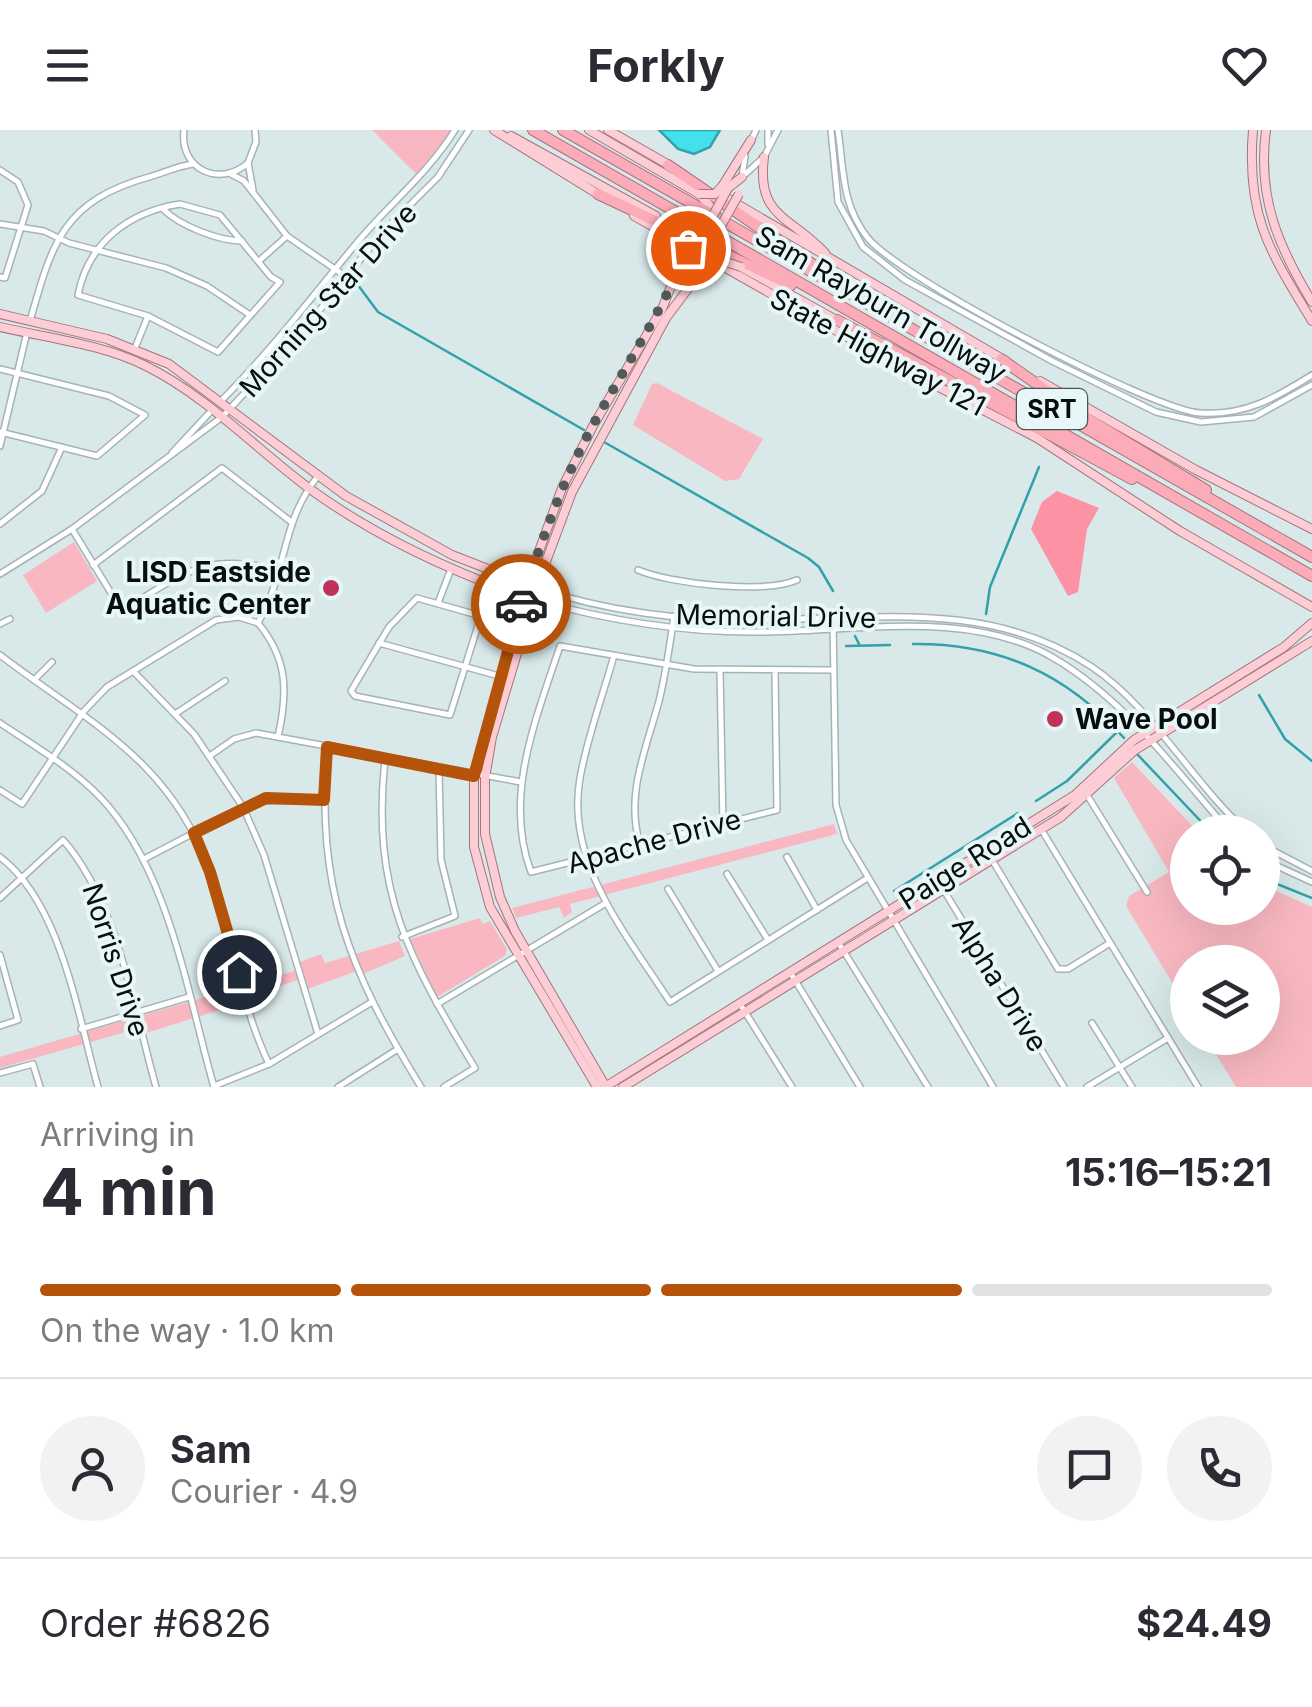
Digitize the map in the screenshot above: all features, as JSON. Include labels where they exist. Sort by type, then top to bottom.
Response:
[{"type":"highway","name":"Sam Rayburn Tollway","points":[[533,130],[1312,576]]},
{"type":"highway","name":"Sam Rayburn Tollway","points":[[563,130],[1312,557]]},
{"type":"highway","points":[[668,165],[857,298]]},
{"type":"highway","points":[[598,194],[790,285],[804,286]]},
{"type":"highway","points":[[837,320],[1096,463],[1152,485]]},
{"type":"highway","points":[[1002,359],[1247,520]]},
{"type":"main road","name":"State Highway 121","points":[[495,130],[598,194],[902,368],[976,405],[1312,607]]},
{"type":"main road","points":[[495,130],[559,159],[675,228],[691,234],[710,234]]},
{"type":"main road","points":[[589,130],[699,194],[716,213]]},
{"type":"main road","name":"State Highway 121","points":[[608,130],[1196,470],[1312,529]]},
{"type":"main road","points":[[1253,130],[1251,185],[1259,223],[1312,320]]},
{"type":"main road","points":[[1266,130],[1262,170],[1266,205],[1276,238],[1312,302]]},
{"type":"main road","points":[[751,140],[726,186],[710,234],[722,253],[976,405]]},
{"type":"main road","points":[[764,157],[762,190],[771,207],[835,264]]},
{"type":"main road","points":[[699,194],[715,194],[742,177]]},
{"type":"main road","points":[[674,279],[694,260],[739,194],[742,177]]},
{"type":"main road","points":[[606,1087],[490,907],[472,832],[474,776],[526,584],[562,488],[662,309],[688,243],[675,228]]},
{"type":"main road","points":[[522,952],[492,870],[485,834],[485,778],[492,737],[537,588],[572,492],[640,365],[692,284],[714,258],[742,267]]},
{"type":"main road","points":[[692,284],[694,260]]},
{"type":"main road","name":"Memorial Drive","points":[[0,314],[135,348],[194,379],[318,476],[430,544],[537,588]]},
{"type":"main road","name":"Memorial Drive","points":[[0,327],[142,364],[196,393],[308,488],[422,556],[534,600]]},
{"type":"main road","points":[[631,360],[640,365]]},
{"type":"main road","points":[[562,488],[572,492]]},
{"type":"main road","points":[[422,556],[430,544]]},
{"type":"main road","points":[[1299,600],[1312,599]]},
{"type":"main road","points":[[1299,600],[1308,613],[1309,626]]},
{"type":"main road","name":"Paige Road","points":[[1147,738],[1159,736],[1235,684],[1309,626]]},
{"type":"main road","name":"Paige Road","points":[[940,884],[1041,829],[1147,738],[1153,728],[1312,641]]},
{"type":"main road","name":"Paige Road","points":[[606,1087],[662,1058],[742,1008],[790,972],[889,916],[986,850],[1085,793]]},
{"type":"main road","name":"Paige Road","points":[[742,1008],[796,982],[889,916]]},
{"type":"main road","points":[[577,1041],[597,1087]]},
{"type":"main road","name":"Paige Road","points":[[624,1087],[662,1058]]},
{"type":"street","points":[[184,130],[186,154],[193,164],[212,175],[230,174],[248,163]]},
{"type":"street","points":[[254,193],[246,170],[256,142],[255,130]]},
{"type":"street","name":"Morning Star Drive","points":[[170,455],[291,327],[370,228],[418,182],[455,130]]},
{"type":"street","name":"Morning Star Drive","points":[[0,574],[72,529],[222,417],[438,177],[469,130]]},
{"type":"street","points":[[742,177],[756,130]]},
{"type":"street","points":[[768,130],[768,147]]},
{"type":"street","points":[[742,177],[764,157],[778,130]]},
{"type":"street","points":[[832,130],[838,202],[850,229],[873,257],[906,280],[1052,362],[1156,412],[1201,422],[1254,417],[1312,386]]},
{"type":"street","points":[[832,130],[845,196],[858,224],[883,254],[1062,356],[1160,404],[1200,414],[1250,409],[1312,375]]},
{"type":"street","points":[[171,169],[186,154]]},
{"type":"street","points":[[0,446],[30,321],[57,237],[99,196],[193,164]]},
{"type":"street","points":[[0,170],[26,193],[28,217],[2,277]]},
{"type":"street","points":[[230,174],[254,193],[286,236],[346,276]]},
{"type":"street","points":[[180,204],[206,208],[232,225],[242,240],[280,282],[218,352],[148,316],[78,295],[82,271],[109,233],[163,208],[180,204]]},
{"type":"street","points":[[163,208],[171,216],[229,241],[242,240]]},
{"type":"street","points":[[0,224],[132,256],[194,280],[250,315]]},
{"type":"street","points":[[258,262],[286,236]]},
{"type":"street","points":[[135,348],[148,316]]},
{"type":"street","points":[[0,369],[109,396],[145,415],[97,456],[2,432]]},
{"type":"street","points":[[0,524],[42,491],[62,446]]},
{"type":"street","points":[[93,564],[222,468],[290,521]]},
{"type":"street","points":[[258,622],[282,571],[290,521],[318,476]]},
{"type":"street","points":[[72,529],[122,611],[204,565],[234,562],[282,571]]},
{"type":"street","points":[[438,604],[452,569]]},
{"type":"street","points":[[638,570],[661,578],[720,584],[786,584],[797,580]]},
{"type":"street","name":"Memorial Drive","points":[[537,588],[674,616],[962,617],[994,623],[1058,648],[1104,677],[1231,815]]},
{"type":"street","points":[[416,598],[438,604],[478,619],[450,716],[352,694],[379,643],[416,598]]},
{"type":"street","name":"Memorial Drive","points":[[534,600],[672,628],[985,633],[1052,657],[1086,678],[1147,738],[1215,815]]},
{"type":"street","points":[[640,845],[632,806],[635,784],[666,666],[674,616]]},
{"type":"street","points":[[0,790],[22,804],[84,712],[107,686],[216,620],[239,617],[258,622],[280,656],[284,712],[278,737]]},
{"type":"street","points":[[901,617],[901,629]]},
{"type":"street","points":[[833,618],[836,804],[846,840],[993,1087]]},
{"type":"street","points":[[0,624],[10,619]]},
{"type":"street","points":[[379,643],[499,676]]},
{"type":"street","points":[[211,755],[244,734],[521,782],[560,646],[666,666],[834,670]]},
{"type":"street","points":[[1052,657],[1058,648]]},
{"type":"street","points":[[0,655],[84,712],[152,771],[194,833],[210,872],[269,1064]]},
{"type":"street","points":[[613,658],[580,779],[579,823],[586,859],[607,902],[670,1002],[866,878]]},
{"type":"street","points":[[34,680],[52,662]]},
{"type":"street","points":[[720,670],[722,824]]},
{"type":"street","points":[[132,671],[211,755],[243,808],[264,854],[318,1034]]},
{"type":"street","name":"Apache Drive","points":[[521,782],[520,828],[531,872],[777,810],[775,671]]},
{"type":"street","points":[[175,714],[225,681]]},
{"type":"street","points":[[0,723],[53,758],[113,811],[144,859],[214,1087],[269,1064],[372,1002]]},
{"type":"street","points":[[327,747],[327,861],[338,914],[372,1002],[421,1087]]},
{"type":"street","points":[[385,760],[381,825],[387,876],[402,937],[475,1068],[444,1087]]},
{"type":"street","points":[[402,937],[455,916],[441,860],[439,769]]},
{"type":"street","points":[[1085,793],[1147,892]]},
{"type":"street","points":[[144,859],[266,798],[324,800]]},
{"type":"street","points":[[1041,829],[1198,1087]]},
{"type":"street","name":"Norris Drive","points":[[22,877],[63,840],[98,895],[156,1087]]},
{"type":"street","points":[[986,850],[1058,969],[1068,969],[1110,943]]},
{"type":"street","points":[[1280,854],[1312,871]]},
{"type":"street","points":[[0,857],[22,877],[52,932],[98,1087]]},
{"type":"street","points":[[787,858],[817,910]]},
{"type":"street","points":[[1280,867],[1312,882]]},
{"type":"street","points":[[727,874],[768,940]]},
{"type":"street","points":[[0,898],[22,877]]},
{"type":"street","name":"Alpha Drive","points":[[940,884],[1064,1087]]},
{"type":"street","points":[[668,889],[718,972]]},
{"type":"street","points":[[437,1004],[607,902]]},
{"type":"street","points":[[838,942],[928,1087]]},
{"type":"street","points":[[0,955],[18,1020],[0,1026]]},
{"type":"street","points":[[790,972],[860,1087]]},
{"type":"street","points":[[82,1029],[189,998]]},
{"type":"street","points":[[742,1008],[792,1087]]},
{"type":"street","points":[[1092,1024],[1132,1087]]},
{"type":"street","points":[[1087,1087],[1168,1038]]},
{"type":"street","points":[[338,1087],[398,1050]]},
{"type":"street","points":[[0,1073],[33,1064],[40,1087]]},
{"type":"shaded area","points":[[372,130],[452,130],[417,175]]},
{"type":"shaded area","points":[[657,383],[763,439],[739,479],[725,481],[633,425],[652,384]]},
{"type":"shaded area","points":[[1057,491],[1099,508],[1087,529],[1078,592],[1068,596],[1031,529],[1042,502]]},
{"type":"shaded area","points":[[74,542],[97,581],[46,613],[23,575]]},
{"type":"shaded area","points":[[1132,762],[1182,815],[1170,815],[1170,925],[1280,925],[1280,893],[1312,907],[1312,1087],[1236,1087],[1216,1055],[1280,1055],[1280,945],[1170,945],[1170,979],[1126,906],[1129,896],[1169,872],[1114,778]]},
{"type":"shaded area","points":[[834,824],[837,834],[570,904],[572,912],[564,918],[559,907],[516,918],[512,908]]},
{"type":"shaded area","points":[[480,918],[483,924],[490,921],[507,949],[505,956],[437,997],[410,939]]},
{"type":"shaded area","points":[[399,941],[405,956],[363,974],[360,970],[307,989],[303,978],[274,988],[274,993],[146,1033],[143,1027],[0,1068],[0,1057],[301,969],[300,962],[321,954],[325,963]]},
{"type":"water","points":[[659,130],[720,130],[710,147],[694,154],[678,149]]},
{"type":"waterway","points":[[355,281],[378,312],[584,430]]},
{"type":"waterway","points":[[604,442],[808,558],[819,567],[833,591]]},
{"type":"waterway","points":[[986,614],[990,587],[1039,467]]},
{"type":"waterway","points":[[855,636],[859,644]]},
{"type":"waterway","points":[[913,644],[974,649],[1029,667],[1079,696],[1124,738]]},
{"type":"waterway","points":[[846,646],[890,645]]},
{"type":"waterway","points":[[1259,695],[1285,739],[1312,761]]},
{"type":"waterway","points":[[1036,801],[1067,781],[1118,731]]},
{"type":"waterway","points":[[1137,754],[1195,815]]},
{"type":"waterway","points":[[894,891],[1018,813]]},
{"type":"waterway","points":[[1280,885],[1312,898]]},
{"type":"way so far","points":[[521,604],[562,488],[593,426],[662,309],[688,248]]},
{"type":"place","name":"LISD Eastside Aquatic Center","points":[[331,588]]},
{"type":"place","name":"Wave Pool","points":[[1055,719]]},
{"type":"route","points":[[239,972],[210,872],[194,833],[266,798],[324,800],[327,747],[474,776],[521,604]]}]
